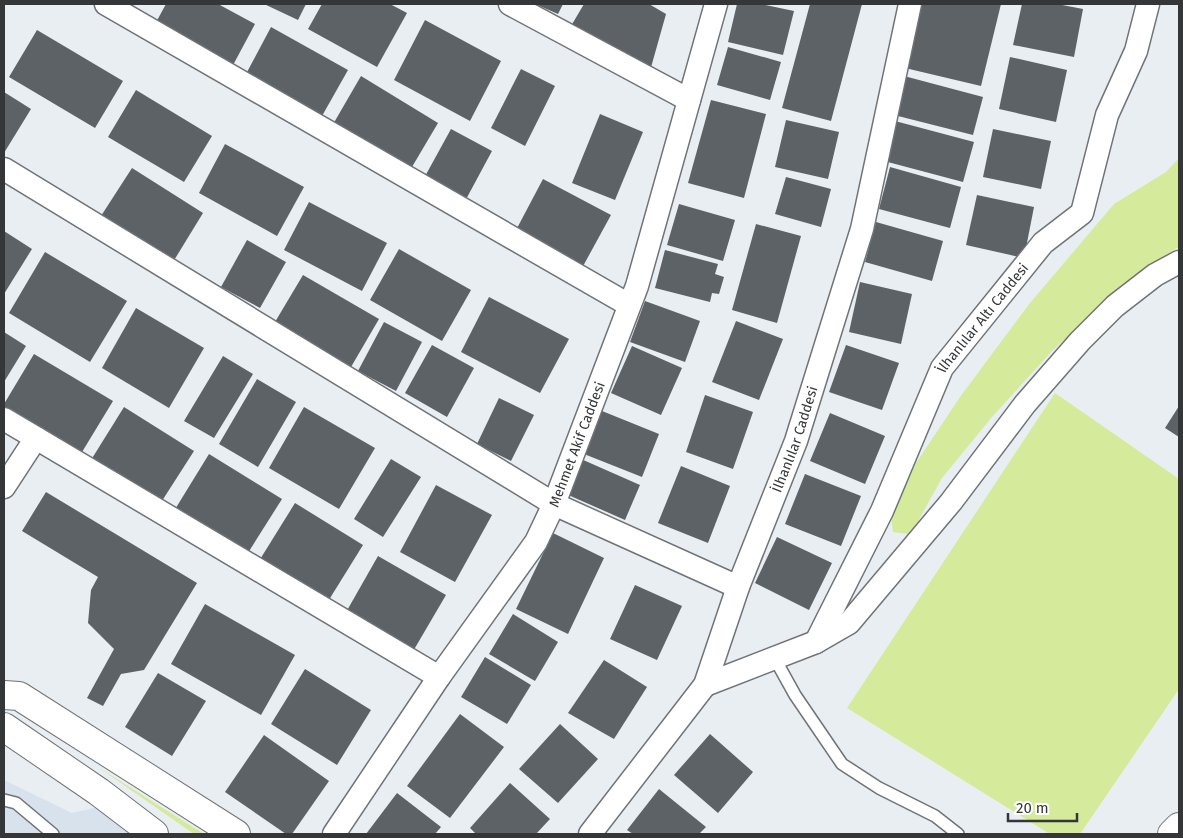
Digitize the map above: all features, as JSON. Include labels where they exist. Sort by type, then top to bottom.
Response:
[{"type":"street","points":[[106,4],[629,306]]},
{"type":"street","points":[[510,4],[688,100]]},
{"type":"street","name":"Mehmet Akif Caddesi","points":[[334,834],[440,677],[536,542],[554,504],[637,286],[716,4]]},
{"type":"street","name":"İlhanlılar Caddesi","points":[[590,834],[705,685],[738,587],[796,441],[862,229],[910,4]]},
{"type":"street","name":"İlhanlılar Altı Caddesi","points":[[816,642],[882,511],[942,368],[1043,243],[1082,213],[1107,115],[1136,50],[1148,4]]},
{"type":"street","points":[[4,169],[554,504],[738,587]]},
{"type":"street","points":[[705,685],[816,642],[849,623],[951,502],[1025,404],[1080,340],[1115,306],[1155,275],[1179,262]]},
{"type":"street","points":[[4,419],[440,677]]},
{"type":"street","points":[[4,487],[36,438]]},
{"type":"street","points":[[4,695],[19,696],[236,834]]},
{"type":"street","points":[[4,727],[99,792],[154,834]]},
{"type":"street","points":[[1172,834],[1179,828]]},
{"type":"lane","points":[[775,659],[795,695],[842,764],[878,788],[935,816],[958,834]]},
{"type":"lane","points":[[4,800],[16,803],[53,834]]},
{"type":"shaded area","points":[[4,780],[72,813],[107,805],[144,834],[4,834]]},
{"type":"green space","points":[[1179,158],[1179,247],[1144,268],[1052,351],[992,417],[942,478],[917,523],[908,534],[893,532],[891,518],[906,478],[960,397],[1030,303],[1114,204],[1166,172]]},
{"type":"green space","points":[[1055,393],[1179,479],[1179,689],[1080,834],[1050,834],[847,708]]},
{"type":"green space","points":[[98,767],[204,834],[194,834]]},
{"type":"building","points":[[166,4],[218,4],[255,24],[232,67],[154,26]]},
{"type":"building","points":[[264,4],[306,4],[298,20]]},
{"type":"building","points":[[322,4],[390,4],[407,13],[377,67],[308,29]]},
{"type":"building","points":[[535,4],[563,4],[558,14]]},
{"type":"building","points":[[584,4],[649,4],[666,14],[650,71],[571,26]]},
{"type":"building","points":[[737,4],[761,4],[794,11],[783,55],[728,42]]},
{"type":"building","points":[[810,4],[862,4],[831,121],[782,108]]},
{"type":"building","points":[[921,4],[1001,4],[981,86],[905,68]]},
{"type":"building","points":[[1022,4],[1057,4],[1083,9],[1074,57],[1013,45]]},
{"type":"building","points":[[425,20],[501,61],[470,121],[394,80]]},
{"type":"building","points":[[271,27],[348,70],[322,116],[246,74]]},
{"type":"building","points":[[37,30],[123,81],[95,128],[9,77]]},
{"type":"building","points":[[728,47],[781,62],[770,100],[717,85]]},
{"type":"building","points":[[1010,57],[1067,70],[1056,122],[999,109]]},
{"type":"building","points":[[521,69],[555,86],[525,146],[491,128]]},
{"type":"building","points":[[361,76],[438,123],[409,172],[332,126]]},
{"type":"building","points":[[904,76],[983,97],[973,135],[894,115]]},
{"type":"building","points":[[136,90],[212,136],[184,182],[108,137]]},
{"type":"building","points":[[4,92],[31,109],[4,153]]},
{"type":"building","points":[[711,100],[766,114],[744,198],[688,183]]},
{"type":"building","points":[[600,114],[643,132],[615,200],[572,183]]},
{"type":"building","points":[[786,120],[839,132],[828,179],[775,167]]},
{"type":"building","points":[[895,121],[974,142],[963,182],[884,161]]},
{"type":"building","points":[[451,129],[492,151],[464,203],[423,180]]},
{"type":"building","points":[[993,129],[1051,141],[1041,189],[983,177]]},
{"type":"building","points":[[225,144],[304,187],[277,236],[199,193]]},
{"type":"building","points":[[890,167],[961,187],[950,228],[879,209]]},
{"type":"building","points":[[132,168],[203,213],[173,262],[101,216]]},
{"type":"building","points":[[786,177],[831,189],[821,227],[775,214]]},
{"type":"building","points":[[543,179],[611,215],[582,268],[515,232]]},
{"type":"building","points":[[977,195],[1034,207],[1024,258],[966,245]]},
{"type":"building","points":[[309,202],[387,243],[362,291],[284,250]]},
{"type":"building","points":[[679,204],[735,220],[723,261],[667,245]]},
{"type":"building","points":[[876,222],[943,241],[932,281],[865,262]]},
{"type":"building","points":[[756,224],[801,236],[777,323],[732,310]]},
{"type":"building","points":[[4,231],[32,249],[4,294]]},
{"type":"building","points":[[247,240],[286,262],[260,308],[221,287]]},
{"type":"building","points":[[399,249],[471,290],[442,341],[370,300]]},
{"type":"building","points":[[665,250],[718,264],[715,274],[724,277],[719,294],[712,293],[710,302],[655,288]]},
{"type":"building","points":[[45,252],[127,301],[90,362],[9,313]]},
{"type":"building","points":[[303,275],[379,319],[351,367],[275,322]]},
{"type":"building","points":[[860,282],[912,294],[901,344],[849,332]]},
{"type":"building","points":[[489,297],[569,339],[540,393],[461,352]]},
{"type":"building","points":[[645,301],[700,321],[685,362],[630,342]]},
{"type":"building","points":[[136,308],[204,348],[169,408],[102,368]]},
{"type":"building","points":[[736,321],[783,339],[759,400],[712,382]]},
{"type":"building","points":[[384,322],[422,342],[396,391],[358,371]]},
{"type":"building","points":[[4,332],[26,346],[4,382]]},
{"type":"building","points":[[432,345],[474,368],[447,417],[405,393]]},
{"type":"building","points":[[846,345],[899,363],[882,410],[829,392]]},
{"type":"building","points":[[632,346],[682,368],[661,415],[611,393]]},
{"type":"building","points":[[34,354],[113,401],[79,457],[4,411],[4,404]]},
{"type":"building","points":[[223,356],[253,374],[214,438],[184,421]]},
{"type":"building","points":[[257,379],[296,402],[258,467],[219,444]]},
{"type":"building","points":[[705,395],[753,412],[733,469],[686,452]]},
{"type":"building","points":[[499,398],[534,415],[511,461],[477,444]]},
{"type":"building","points":[[1179,406],[1179,437],[1165,428]]},
{"type":"building","points":[[124,407],[194,451],[160,504],[91,460]]},
{"type":"building","points":[[304,407],[375,448],[339,509],[269,468]]},
{"type":"building","points":[[602,411],[659,434],[642,477],[584,454]]},
{"type":"building","points":[[830,413],[885,436],[865,484],[810,461]]},
{"type":"building","points":[[209,454],[282,499],[246,556],[174,511]]},
{"type":"building","points":[[391,459],[421,477],[383,537],[354,519]]},
{"type":"building","points":[[581,459],[640,485],[625,520],[566,494]]},
{"type":"building","points":[[681,466],[730,486],[708,543],[658,523]]},
{"type":"building","points":[[805,474],[861,496],[841,546],[785,524]]},
{"type":"building","points":[[436,485],[492,515],[455,582],[400,552]]},
{"type":"building","points":[[46,492],[197,583],[144,670],[121,674],[103,706],[87,698],[114,649],[88,623],[91,590],[98,577],[22,531]]},
{"type":"building","points":[[295,503],[363,545],[327,603],[259,561]]},
{"type":"building","points":[[553,533],[604,558],[568,634],[516,609]]},
{"type":"building","points":[[777,537],[832,563],[809,610],[755,583]]},
{"type":"building","points":[[378,556],[446,595],[412,653],[345,614]]},
{"type":"building","points":[[635,585],[682,606],[657,660],[610,639]]},
{"type":"building","points":[[205,604],[295,655],[261,715],[171,664]]},
{"type":"building","points":[[513,614],[558,642],[535,681],[489,654]]},
{"type":"building","points":[[485,657],[531,685],[507,724],[461,697]]},
{"type":"building","points":[[604,660],[647,687],[614,739],[568,713]]},
{"type":"building","points":[[305,669],[371,710],[337,765],[271,724]]},
{"type":"building","points":[[158,673],[206,701],[172,756],[125,727]]},
{"type":"building","points":[[460,714],[504,747],[450,818],[407,786]]},
{"type":"building","points":[[560,724],[598,759],[558,803],[519,769]]},
{"type":"building","points":[[710,734],[753,772],[718,813],[674,775]]},
{"type":"building","points":[[264,735],[329,781],[292,834],[286,834],[225,792]]},
{"type":"building","points":[[510,783],[550,819],[536,834],[476,834],[470,828]]},
{"type":"building","points":[[659,789],[706,827],[699,834],[633,834],[627,830]]},
{"type":"building","points":[[397,793],[441,827],[435,834],[366,834]]}]
